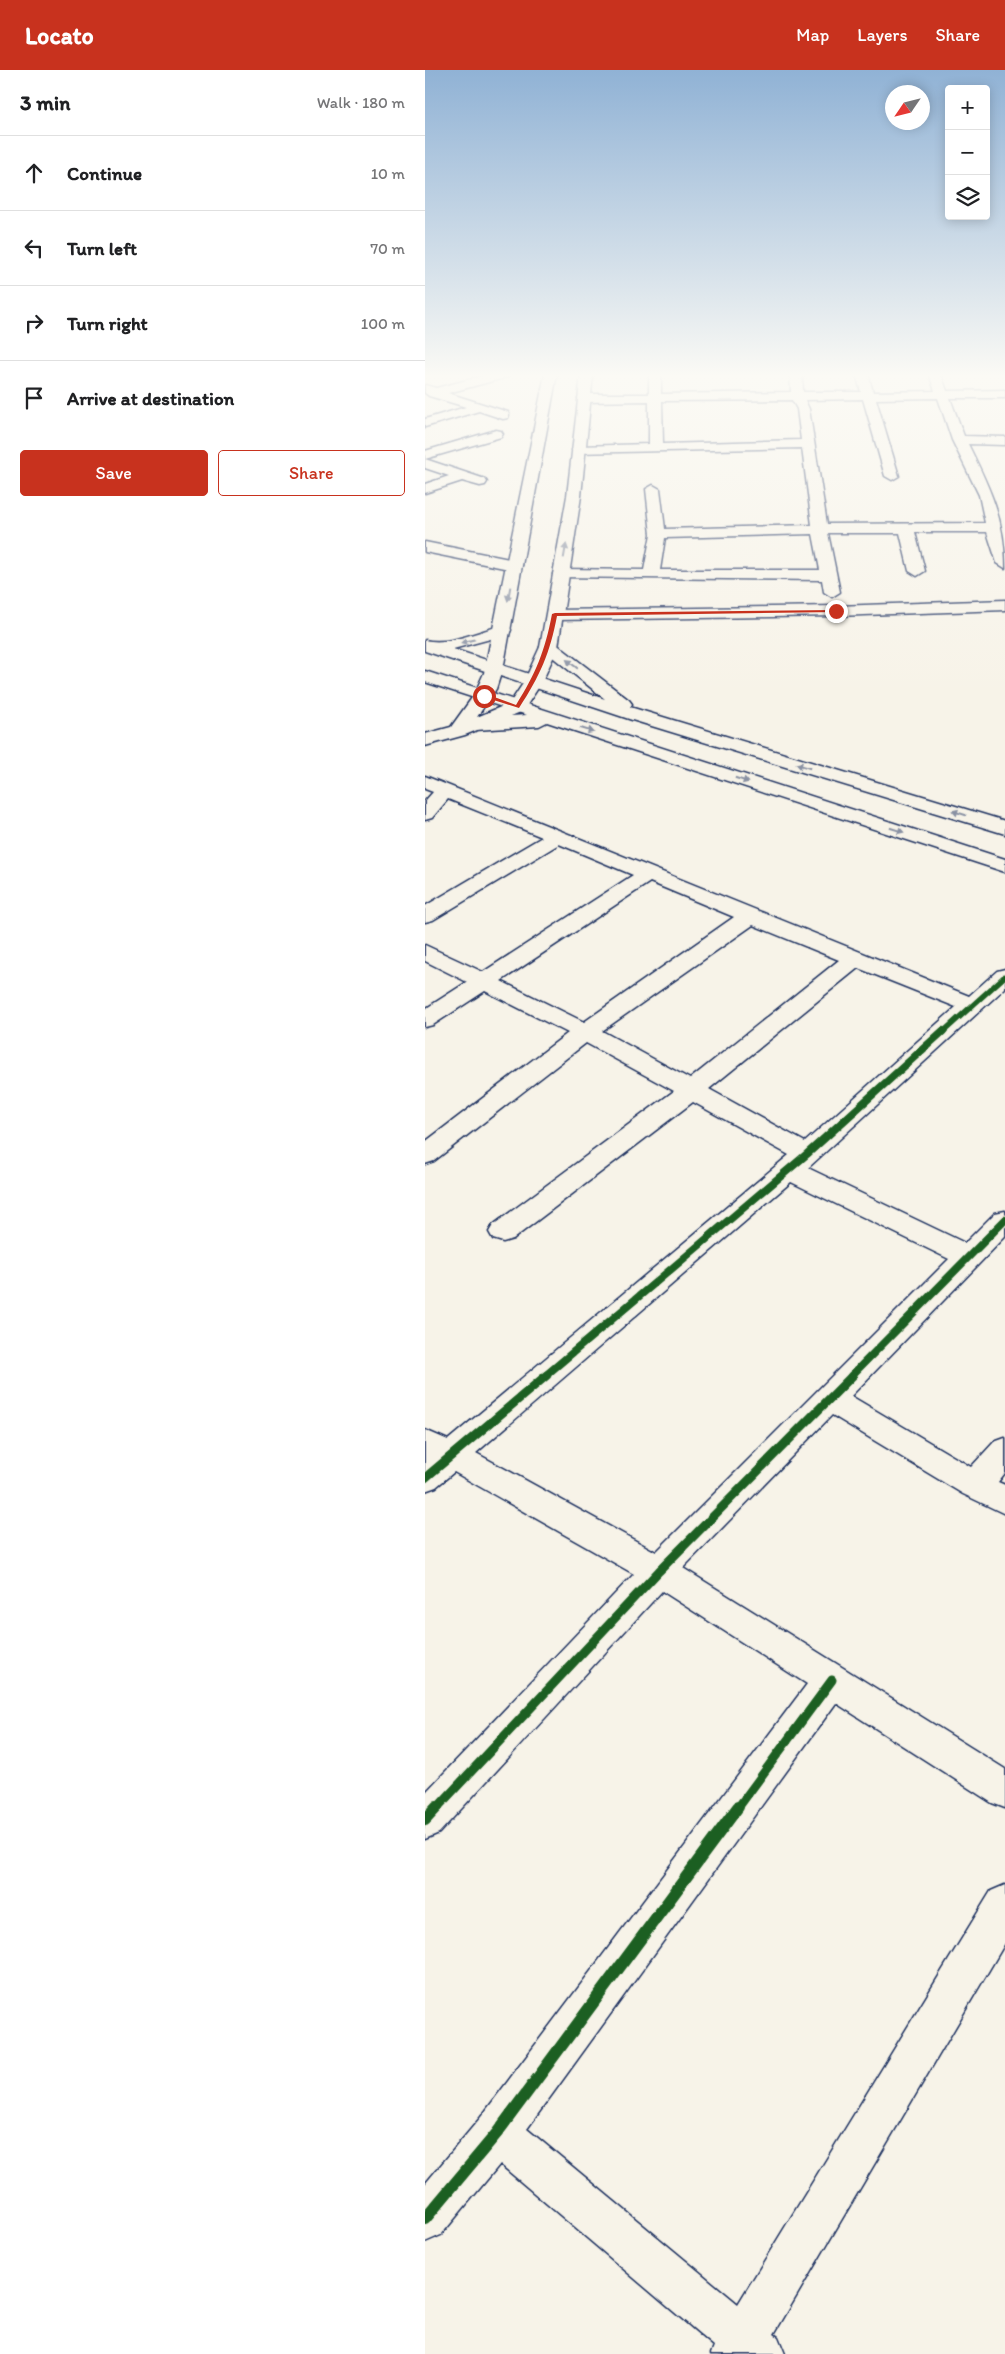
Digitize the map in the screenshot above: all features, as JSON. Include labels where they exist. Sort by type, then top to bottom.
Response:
[{"type":"street","points":[[425,488],[448,481]]},
{"type":"street","points":[[476,481],[480,482]]},
{"type":"street","points":[[466,724],[484,696],[493,668],[503,630],[530,481]]},
{"type":"street","points":[[425,740],[517,707],[533,682],[549,647],[576,481]]},
{"type":"street","points":[[813,481],[819,529],[836,611]]},
{"type":"street","points":[[979,481],[986,495],[993,528],[1004,560]]},
{"type":"street","points":[[651,574],[658,534],[653,489]]},
{"type":"street","points":[[986,495],[1005,495]]},
{"type":"street","points":[[906,528],[917,571]]},
{"type":"street","points":[[658,534],[819,529],[993,528]]},
{"type":"street","points":[[425,547],[514,565]]},
{"type":"street","points":[[561,574],[829,575]]},
{"type":"street","points":[[555,614],[836,611],[1005,605]]},
{"type":"street","points":[[428,646],[462,642],[503,630]]},
{"type":"street","points":[[428,646],[638,716],[1005,828]]},
{"type":"street","points":[[549,647],[638,716]]},
{"type":"street","points":[[425,676],[554,720],[1005,866]]},
{"type":"street","points":[[447,682],[466,724]]},
{"type":"street","points":[[466,724],[554,720]]},
{"type":"street","points":[[425,782],[651,873],[855,959],[972,1005]]},
{"type":"street","points":[[425,814],[445,790]]},
{"type":"street","points":[[425,915],[559,836]]},
{"type":"street","points":[[425,1020],[651,873]]},
{"type":"street","points":[[425,1155],[585,1032],[752,915]]},
{"type":"street","points":[[425,952],[585,1032],[691,1091],[797,1162],[969,1258]]},
{"type":"street","points":[[503,1232],[691,1091],[855,959]]},
{"type":"street","points":[[425,1478],[438,1449],[797,1162],[1005,976]]},
{"type":"street","points":[[425,1820],[659,1571],[831,1399],[1005,1220]]},
{"type":"street","points":[[831,1399],[1005,1501]]},
{"type":"street","points":[[438,1449],[659,1571],[1005,1790]]},
{"type":"street","points":[[975,1485],[1005,1450]]},
{"type":"street","points":[[425,2219],[497,2133],[832,1680]]},
{"type":"street","points":[[497,2133],[747,2349],[1005,1904]]},
{"type":"cycle path","points":[[425,1478],[807,1154],[1005,976]]},
{"type":"cycle path","points":[[425,1820],[659,1571],[1005,1220]]},
{"type":"cycle path","points":[[425,2219],[497,2133],[832,1680]]},
{"type":"route","points":[[484,696],[517,707],[533,682],[549,647],[555,614],[836,611]]}]
